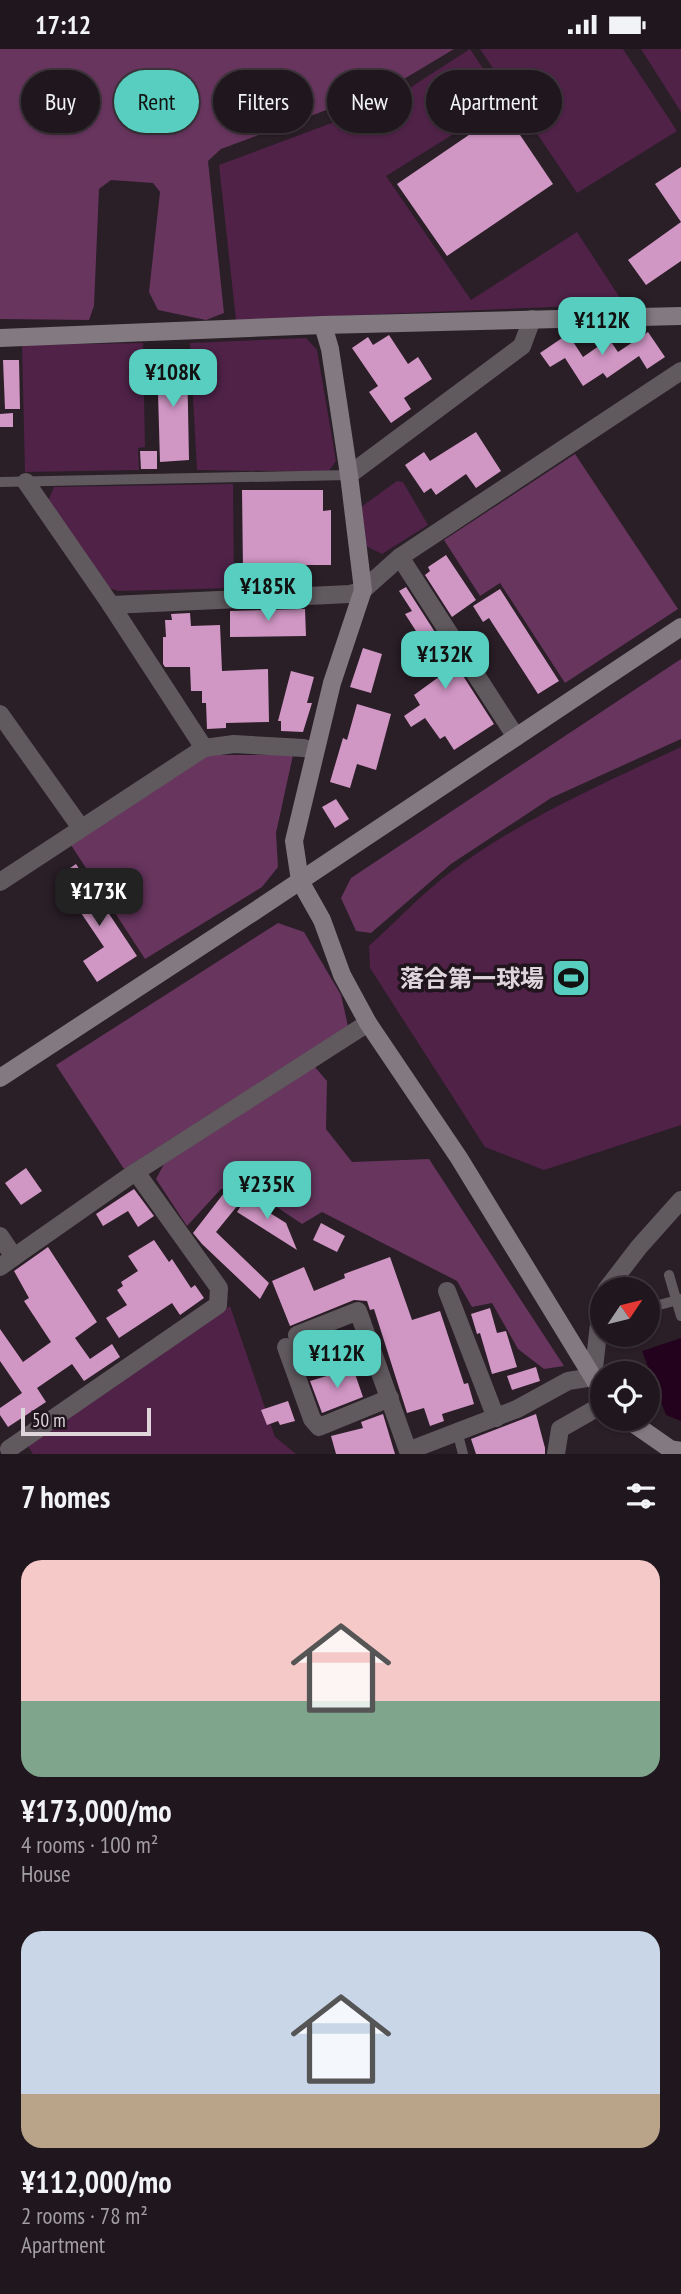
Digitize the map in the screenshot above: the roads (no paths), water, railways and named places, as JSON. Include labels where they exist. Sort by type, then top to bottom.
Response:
[{"type":"street","points":[[0,338],[323,325],[681,316]]},
{"type":"street","points":[[349,475],[522,346],[532,319]]},
{"type":"street","points":[[323,325],[330,349],[363,590],[332,683],[294,841],[300,881],[322,920],[342,975],[368,1023],[459,1158],[590,1373]]},
{"type":"street","points":[[111,605],[350,594],[363,590],[400,557],[681,371]]},
{"type":"street","points":[[26,482],[111,605],[204,748]]},
{"type":"street","points":[[400,557],[516,737]]},
{"type":"street","points":[[0,1078],[681,627]]},
{"type":"street","points":[[0,714],[81,828]]},
{"type":"street","points":[[0,882],[204,748],[234,744],[304,748],[314,751]]},
{"type":"street","points":[[0,1236],[7,1262],[136,1172],[368,1023]]},
{"type":"street","points":[[7,1447],[218,1305],[219,1288],[136,1172]]},
{"type":"street","points":[[616,1277],[681,1201]]},
{"type":"street","points":[[447,1291],[496,1418]]},
{"type":"street","points":[[390,1398],[318,1427],[312,1419],[292,1341],[358,1311],[390,1398],[408,1451],[496,1418],[568,1381],[590,1383]]},
{"type":"street","points":[[556,1454],[560,1429],[590,1412]]},
{"type":"street","points":[[644,1431],[670,1449],[681,1451]]},
{"type":"lane","points":[[0,482],[349,475]]},
{"type":"lane","points":[[669,1275],[681,1316]]},
{"type":"lane","points":[[660,1304],[678,1299]]},
{"type":"lane","points":[[457,1431],[463,1454]]},
{"type":"place","name":"落合第一球場","points":[[571,978]]}]
